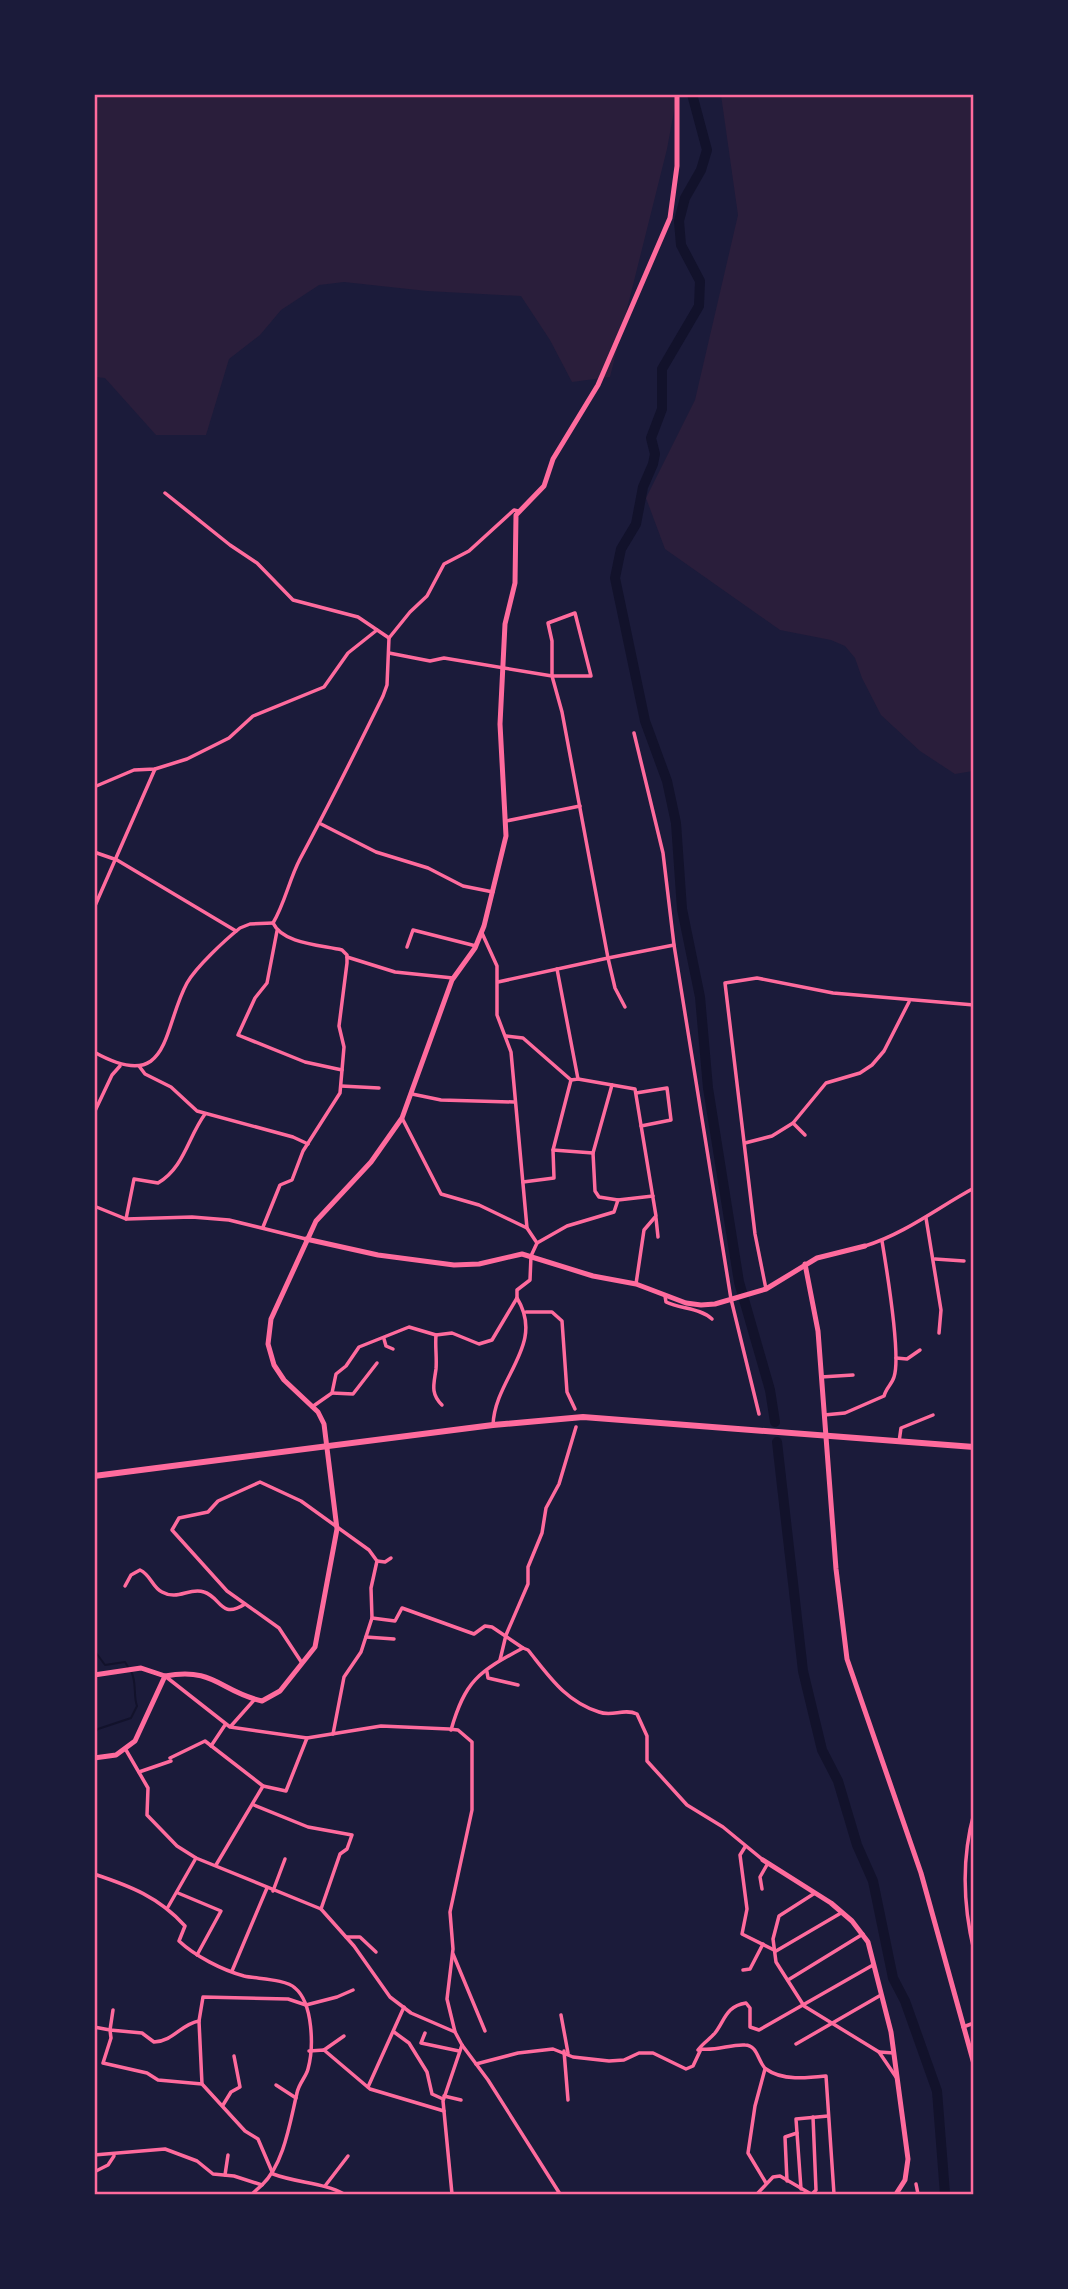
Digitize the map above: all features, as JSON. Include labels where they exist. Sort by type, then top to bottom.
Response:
[{"type":"main road","points":[[94,1675],[141,1668],[165,1676],[198,1674],[262,1701],[280,1691],[315,1647],[337,1529],[326,1446],[321,1417],[278,1372],[268,1344],[271,1319],[316,1221],[371,1162],[402,1118],[453,978],[482,933],[505,849],[506,821],[500,738],[505,624],[515,583],[518,511],[544,486],[553,459],[594,393],[670,218],[677,166],[677,94]]},
{"type":"main road","points":[[306,1238],[378,1255],[453,1265],[479,1264],[512,1255],[531,1256],[593,1276],[636,1284],[701,1305],[766,1289],[805,1264],[833,1253],[864,1246]]},
{"type":"main road","points":[[805,1264],[814,1302],[848,1659],[920,1873],[974,2064]]},
{"type":"main road","points":[[94,1476],[493,1425],[583,1417],[974,1447]]},
{"type":"main road","points":[[94,1758],[126,1750],[141,1731],[165,1676]]},
{"type":"main road","points":[[765,1861],[843,1912],[863,1934],[875,1964],[894,2053],[908,2159],[905,2180],[896,2194]]},
{"type":"street","points":[[165,493],[257,563],[293,600],[358,617],[389,638]]},
{"type":"street","points":[[273,923],[282,909],[300,860],[321,824],[383,696],[389,638],[410,612],[428,596],[444,564],[469,551],[506,515],[518,511]]},
{"type":"street","points":[[388,653],[430,661],[444,658],[552,676],[591,676],[575,613],[548,623],[552,641],[552,676],[580,806],[608,958],[615,988],[625,1007]]},
{"type":"street","points":[[94,787],[134,770],[155,769],[220,744],[253,716],[324,687],[348,653],[377,630]]},
{"type":"street","points":[[634,733],[663,853],[674,945],[731,1299],[759,1414]]},
{"type":"street","points":[[94,908],[155,769]]},
{"type":"street","points":[[506,821],[580,806]]},
{"type":"street","points":[[321,824],[376,852],[428,868],[463,886],[494,892]]},
{"type":"street","points":[[94,852],[117,860],[236,931]]},
{"type":"street","points":[[273,923],[277,931],[289,937],[342,950],[347,957],[395,972],[453,978]]},
{"type":"street","points":[[94,1052],[120,1066],[139,1066],[153,1058],[168,1039],[182,994],[192,975],[236,931],[250,924],[273,923]]},
{"type":"street","points":[[407,947],[414,930],[476,946]]},
{"type":"street","points":[[277,931],[267,983],[255,998],[238,1035],[304,1062],[342,1070]]},
{"type":"street","points":[[482,933],[497,966],[497,1015],[510,1052],[527,1228],[537,1243]]},
{"type":"street","points":[[498,982],[674,945]]},
{"type":"street","points":[[263,1227],[280,1185],[292,1180],[308,1144],[337,1103],[344,1047],[339,1026],[347,957]]},
{"type":"street","points":[[557,969],[579,1079]]},
{"type":"street","points":[[766,1289],[755,1234],[725,983],[757,978],[833,993],[910,1002],[929,999],[974,1005]]},
{"type":"street","points":[[744,1143],[772,1136],[793,1123],[826,1083],[860,1073],[878,1058],[910,1002]]},
{"type":"street","points":[[505,1036],[523,1038],[572,1080],[635,1089],[658,1237]]},
{"type":"street","points":[[94,1113],[112,1075],[120,1066]]},
{"type":"street","points":[[139,1066],[145,1074],[171,1087],[189,1106],[205,1114],[293,1137],[308,1144]]},
{"type":"street","points":[[523,1182],[554,1178],[553,1150],[572,1080]]},
{"type":"street","points":[[612,1085],[593,1153],[595,1191],[599,1197],[618,1200],[653,1196]]},
{"type":"street","points":[[341,1086],[379,1088]]},
{"type":"street","points":[[636,1093],[667,1088],[671,1120],[641,1126]]},
{"type":"street","points":[[412,1094],[442,1100],[514,1102]]},
{"type":"street","points":[[125,1219],[134,1179],[158,1183],[166,1178],[177,1167],[205,1114]]},
{"type":"street","points":[[402,1118],[441,1194],[479,1205],[527,1228]]},
{"type":"street","points":[[793,1123],[805,1135]]},
{"type":"street","points":[[553,1150],[593,1153]]},
{"type":"street","points":[[864,1246],[882,1241],[926,1218],[945,1202],[974,1188]]},
{"type":"street","points":[[332,1393],[336,1374],[359,1347],[409,1327],[436,1335],[452,1333],[479,1344],[492,1340],[517,1298],[517,1290],[530,1280],[531,1256],[537,1243],[567,1226],[607,1216],[614,1212],[618,1200]]},
{"type":"street","points":[[94,1206],[125,1219],[192,1217],[263,1227],[306,1238]]},
{"type":"street","points":[[636,1284],[644,1230],[656,1216]]},
{"type":"street","points":[[926,1218],[941,1311],[939,1333]]},
{"type":"street","points":[[824,1415],[845,1413],[884,1396],[886,1387],[894,1379],[896,1358],[882,1241]]},
{"type":"street","points":[[934,1259],[964,1261]]},
{"type":"street","points":[[665,1294],[666,1302],[683,1309],[703,1312],[712,1319]]},
{"type":"street","points":[[493,1425],[510,1369],[526,1343],[526,1312],[517,1298]]},
{"type":"street","points":[[526,1312],[552,1312],[562,1321],[567,1392],[575,1409]]},
{"type":"street","points":[[436,1335],[436,1369],[432,1382],[435,1398],[442,1405]]},
{"type":"street","points":[[384,1339],[386,1346],[393,1349]]},
{"type":"street","points":[[896,1358],[907,1359],[920,1350]]},
{"type":"street","points":[[313,1406],[332,1393],[353,1394],[377,1363]]},
{"type":"street","points":[[821,1377],[853,1375]]},
{"type":"street","points":[[898,1443],[901,1428],[933,1415]]},
{"type":"street","points":[[500,1660],[506,1635],[528,1584],[528,1567],[542,1533],[546,1508],[559,1484],[576,1427]]},
{"type":"street","points":[[302,1663],[279,1628],[227,1591],[172,1531],[178,1518],[208,1512],[218,1501],[260,1482],[301,1501],[369,1550],[377,1561],[386,1562],[391,1558]]},
{"type":"street","points":[[333,1734],[344,1677],[361,1652],[372,1618],[371,1588],[377,1561]]},
{"type":"street","points":[[125,1586],[131,1575],[140,1570],[151,1578],[158,1590],[175,1597],[199,1591],[209,1594],[221,1607],[228,1610],[246,1604]]},
{"type":"street","points":[[372,1618],[395,1621],[402,1608],[474,1634],[485,1626],[506,1635],[528,1650],[561,1692],[599,1713],[613,1714],[628,1710],[637,1714],[647,1736],[647,1761],[687,1805],[723,1827],[765,1861],[760,1877],[762,1889]]},
{"type":"street","points":[[366,1637],[394,1639]]},
{"type":"street","points":[[452,1730],[468,1683],[500,1660],[523,1648]]},
{"type":"street","points":[[486,1672],[488,1678],[519,1685]]},
{"type":"street","points":[[165,1676],[202,1702],[228,1726],[307,1738],[382,1726],[452,1730],[467,1736],[473,1748],[472,1810],[450,1912],[453,1952],[447,1998],[455,2032],[462,2045],[560,2194]]},
{"type":"street","points":[[211,1746],[255,1699]]},
{"type":"street","points":[[139,1772],[170,1760],[205,1741],[263,1786],[286,1791],[307,1738]]},
{"type":"street","points":[[126,1750],[149,1795],[147,1815],[177,1846],[221,1870],[321,1909],[346,1937],[390,1997],[404,2007],[455,2032]]},
{"type":"street","points":[[216,1865],[263,1786]]},
{"type":"street","points":[[254,1805],[308,1827],[352,1835],[347,1849],[340,1854],[321,1909]]},
{"type":"street","points":[[974,1813],[967,1843],[963,1897],[974,1951]]},
{"type":"street","points":[[745,1847],[740,1855],[747,1909],[742,1934],[776,1951]]},
{"type":"street","points":[[168,1907],[196,1858]]},
{"type":"street","points":[[273,1891],[285,1859]]},
{"type":"street","points":[[94,1874],[132,1886],[168,1907],[184,1926],[179,1941],[197,1955],[232,1971],[290,1984],[306,2004],[310,2023],[308,2071],[300,2080],[293,2119],[273,2174],[252,2194]]},
{"type":"street","points":[[232,1971],[267,1888]]},
{"type":"street","points":[[178,1893],[221,1911],[197,1955]]},
{"type":"street","points":[[815,1893],[779,1916],[773,1939],[776,1962],[804,2006],[879,2052],[897,2079]]},
{"type":"street","points":[[776,1951],[843,1912]]},
{"type":"street","points":[[788,1980],[863,1934]]},
{"type":"street","points":[[346,1937],[360,1937],[376,1952]]},
{"type":"street","points":[[743,1970],[750,1969],[763,1944]]},
{"type":"street","points":[[453,1952],[485,2031]]},
{"type":"street","points":[[477,2064],[518,2053],[566,2052],[583,2059],[609,2061],[647,2052],[686,2069],[693,2066],[698,2051],[716,2032],[725,2014],[740,2004],[746,2004],[750,2008],[748,2022],[754,2031],[804,2006],[875,1964]]},
{"type":"street","points":[[202,2084],[199,2021],[203,1997],[288,1999],[306,2004],[337,1997],[353,1990]]},
{"type":"street","points":[[796,2044],[883,1994]]},
{"type":"street","points":[[368,2087],[404,2007]]},
{"type":"street","points":[[113,2010],[111,2038],[103,2063],[148,2073],[158,2080],[202,2084],[245,2132],[258,2138],[273,2174],[307,2185],[325,2186],[344,2194]]},
{"type":"street","points":[[561,2015],[568,2100]]},
{"type":"street","points":[[94,2027],[135,2031],[154,2042],[160,2042],[172,2037],[187,2023],[199,2021]]},
{"type":"street","points":[[963,2027],[974,2023]]},
{"type":"street","points":[[394,2032],[410,2043],[426,2072],[432,2094],[461,2100]]},
{"type":"street","points":[[425,2033],[421,2043],[459,2051]]},
{"type":"street","points":[[309,2051],[324,2050],[344,2036]]},
{"type":"street","points":[[452,2194],[444,2097],[462,2045]]},
{"type":"street","points":[[698,2051],[745,2045],[755,2050],[765,2069],[755,2106],[748,2153],[766,2183]]},
{"type":"street","points":[[324,2050],[368,2087],[444,2110]]},
{"type":"street","points":[[879,2052],[894,2053]]},
{"type":"street","points":[[223,2105],[231,2092],[240,2087],[234,2056]]},
{"type":"street","points":[[765,2069],[796,2078],[826,2077],[834,2194]]},
{"type":"street","points":[[276,2085],[296,2098]]},
{"type":"street","points":[[801,2189],[796,2119],[828,2116]]},
{"type":"street","points":[[757,2194],[773,2177],[812,2194],[816,2190],[813,2118]]},
{"type":"street","points":[[787,2181],[785,2137],[797,2133]]},
{"type":"street","points":[[94,2155],[114,2156],[164,2149],[197,2161],[213,2174],[261,2185]]},
{"type":"street","points":[[225,2175],[228,2155]]},
{"type":"street","points":[[325,2186],[348,2155]]},
{"type":"street","points":[[94,2172],[108,2165],[114,2156]]},
{"type":"street","points":[[916,2184],[918,2194]]},
{"type":"shaded area","points":[[94,95],[677,95],[667,149],[610,377],[572,382],[550,340],[521,296],[427,291],[344,282],[319,285],[281,310],[260,335],[229,359],[206,435],[156,435],[105,378],[95,377]]},
{"type":"shaded area","points":[[721,95],[973,95],[973,771],[955,774],[920,751],[881,715],[855,658],[845,646],[831,640],[780,630],[665,549],[646,498],[695,400],[738,215]]},
{"type":"waterway","points":[[692,94],[707,150],[701,170],[685,198],[679,221],[681,245],[700,281],[699,306],[662,369],[662,409],[651,438],[655,454],[653,464],[643,487],[636,524],[621,549],[615,578],[645,721],[667,781],[676,823],[682,909],[700,997],[708,1088],[739,1282],[770,1390],[775,1422]]},
{"type":"waterway","points":[[777,1442],[803,1671],[822,1750],[838,1781],[857,1845],[873,1881],[893,1978],[905,2001],[937,2091],[945,2194]]},
{"type":"waterway","points":[[94,1650],[105,1665],[125,1662],[128,1667]]},
{"type":"waterway","points":[[94,1734],[98,1729],[131,1718],[137,1706],[131,1671]]}]
